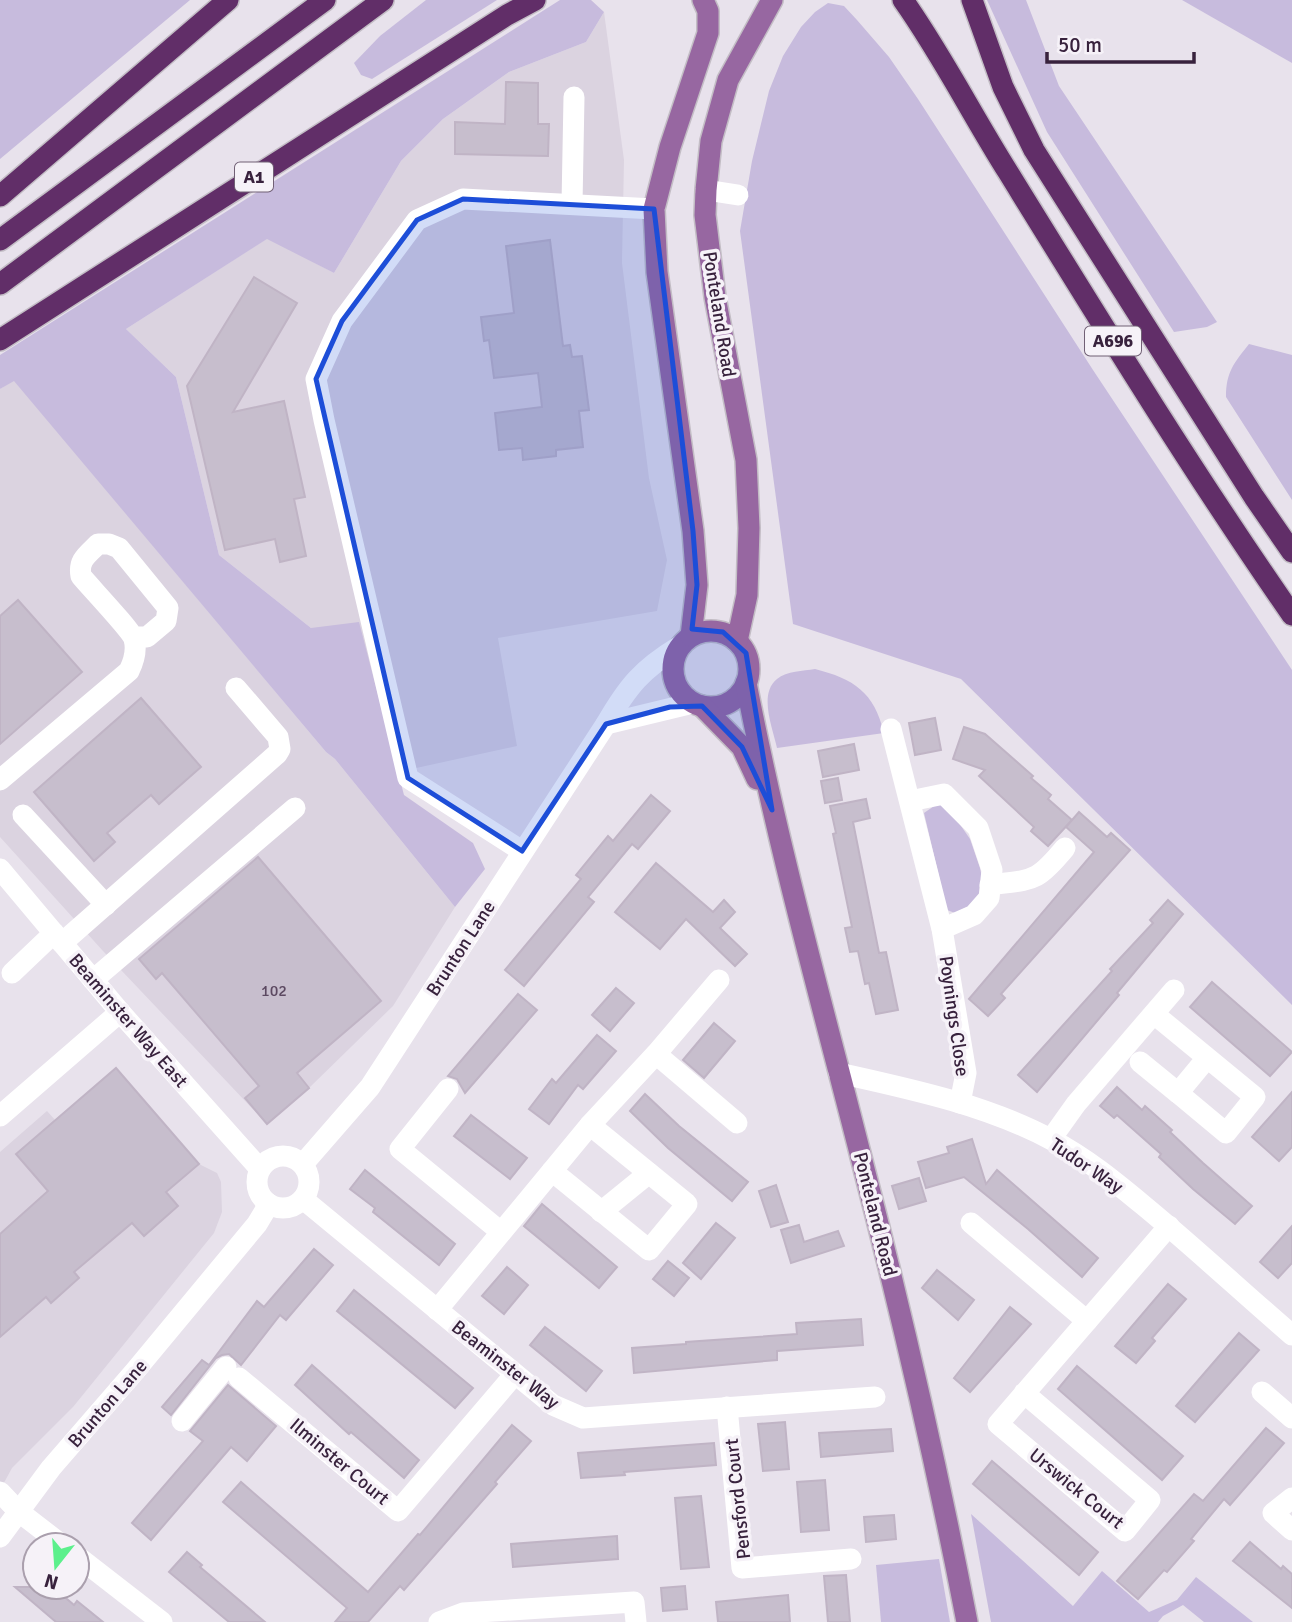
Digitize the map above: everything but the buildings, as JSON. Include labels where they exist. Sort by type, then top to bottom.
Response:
[{"type":"highway","points":[[0,196],[228,0]]},
{"type":"highway","points":[[0,240],[325,0]]},
{"type":"highway","points":[[0,284],[383,0]]},
{"type":"highway","name":"A1","points":[[0,340],[495,22],[535,0]]},
{"type":"highway","name":"A696","points":[[903,0],[1134,374],[1292,615]]},
{"type":"highway","name":"A696","points":[[972,0],[1003,87],[1034,150],[1254,497],[1292,552]]},
{"type":"main road","points":[[685,641],[706,631],[723,632],[737,640],[746,653],[749,668],[746,683],[736,698],[720,706],[697,705],[674,682],[673,663],[685,641],[697,585],[693,531],[657,272],[654,209],[670,147],[708,33],[708,11],[703,0]]},
{"type":"main road","name":"Ponteland Road","points":[[737,640],[747,595],[749,528],[746,460],[715,297],[705,215],[706,190],[711,141],[727,80],[772,0]]},
{"type":"main road","name":"Ponteland Road","points":[[746,683],[772,810],[892,1277],[967,1622]]},
{"type":"main road","name":"Ponteland Road","points":[[697,705],[742,747],[772,810]]},
{"type":"street","points":[[572,204],[573,97]]},
{"type":"street","points":[[706,190],[738,195]]},
{"type":"street","points":[[522,851],[408,778],[316,379],[342,321],[417,220],[463,199],[654,209]]},
{"type":"street","points":[[0,779],[129,671],[135,656],[134,637],[81,576],[79,568],[82,559],[98,544],[119,548],[168,608],[166,621],[147,637],[134,637]]},
{"type":"street","name":"Brunton Lane","points":[[303,1164],[370,1087],[626,690],[657,660],[685,641]]},
{"type":"street","points":[[12,973],[106,905],[277,754],[280,749],[278,737],[236,688]]},
{"type":"street","points":[[606,724],[697,705]]},
{"type":"street","name":"Poynings Close","points":[[891,730],[942,929],[966,1073],[960,1103]]},
{"type":"street","points":[[910,801],[944,794],[978,828],[992,870],[990,885],[1039,876],[1065,848]]},
{"type":"street","points":[[93,980],[295,808]]},
{"type":"street","points":[[23,815],[106,905]]},
{"type":"street","name":"Beaminster Way East","points":[[0,869],[120,1012],[260,1169]]},
{"type":"street","name":"Poynings Close","points":[[942,929],[974,915],[989,898],[990,885]]},
{"type":"street","points":[[437,1310],[590,1125],[656,1054],[719,980]]},
{"type":"street","points":[[1051,1139],[1076,1104],[1174,990]]},
{"type":"street","points":[[0,1116],[120,1012]]},
{"type":"street","points":[[1140,1062],[1226,1133],[1255,1097],[1154,1014]]},
{"type":"street","points":[[656,1054],[737,1123]]},
{"type":"street","points":[[1178,1093],[1207,1058]]},
{"type":"street","name":"Tudor Way","points":[[839,1073],[960,1103],[1004,1118],[1051,1139],[1086,1159],[1290,1329]]},
{"type":"street","points":[[448,1089],[400,1149],[501,1233]]},
{"type":"street","points":[[552,1171],[649,1251],[687,1204],[590,1125]]},
{"type":"street","points":[[280,1156],[288,1156],[303,1164],[309,1185],[303,1199],[287,1208],[269,1204],[259,1192],[257,1184],[260,1169],[266,1162],[280,1156]]},
{"type":"street","points":[[601,1212],[649,1173]]},
{"type":"street","name":"Beaminster Way","points":[[303,1199],[553,1405],[583,1418],[874,1396]]},
{"type":"street","name":"Brunton Lane","points":[[0,1537],[51,1468],[257,1224],[269,1204]]},
{"type":"street","points":[[971,1223],[1087,1321]]},
{"type":"street","name":"Urswick Court","points":[[1024,1393],[1150,1500],[1125,1531],[998,1424],[1024,1393],[1168,1226]]},
{"type":"street","name":"Ilminster Court","points":[[182,1421],[233,1372],[398,1511],[515,1374]]},
{"type":"street","points":[[1262,1392],[1292,1418]]},
{"type":"street","name":"Pensford Court","points":[[727,1407],[742,1568],[851,1559]]},
{"type":"street","points":[[0,1492],[18,1511],[44,1531]]},
{"type":"street","points":[[1292,1498],[1273,1513],[1292,1530]]},
{"type":"street","points":[[91,1567],[162,1622]]},
{"type":"street","points":[[439,1622],[463,1613],[495,1617],[581,1614],[634,1602],[636,1622]]},
{"type":"highlighted area","points":[[463,199],[654,209],[693,531],[697,585],[692,629],[723,632],[746,653],[772,810],[742,747],[702,706],[670,707],[606,724],[522,851],[408,778],[316,379],[342,321],[417,220]]},
{"type":"shaded area","points":[[0,0],[190,0],[0,159]]},
{"type":"shaded area","points":[[426,0],[497,0],[372,79],[361,75],[354,63],[380,36]]},
{"type":"shaded area","points":[[560,0],[591,0],[604,12],[586,42],[509,72],[443,119],[401,161],[334,273],[267,239],[126,329],[176,377],[219,555],[311,628],[359,622],[404,795],[473,843],[485,869],[455,907],[335,759],[326,752],[14,381],[0,389],[0,355]]},
{"type":"shaded area","points":[[987,0],[1026,0],[1059,86],[1217,322],[1207,327],[1174,332],[1047,132]]},
{"type":"shaded area","points":[[1182,0],[1292,0],[1292,63]]},
{"type":"shaded area","points":[[828,3],[844,6],[889,57],[1292,670],[1292,1005],[961,679],[793,624],[740,231],[752,161],[769,91],[783,56],[801,27]]},
{"type":"shaded area","points":[[604,12],[624,160],[622,263],[649,478],[667,560],[657,611],[498,638],[517,746],[398,772],[311,628],[219,555],[176,377],[126,329],[268,238],[334,273],[401,161],[443,119],[509,72],[586,42]]},
{"type":"shaded area","points":[[1249,344],[1292,355],[1292,500],[1226,397],[1227,381],[1232,368]]},
{"type":"shaded area","points":[[14,380],[326,752],[335,759],[455,907],[393,1006],[309,1088],[267,1124],[103,951],[0,837],[0,389]]},
{"type":"shaded area","points":[[815,669],[841,677],[860,689],[874,707],[884,733],[777,748],[768,712],[771,685],[785,674]]},
{"type":"shaded area","points":[[937,804],[946,804],[970,839],[985,891],[981,900],[955,913],[947,910],[924,813]]},
{"type":"shaded area","points":[[116,1068],[199,1164],[217,1173],[221,1182],[222,1212],[214,1233],[73,1407],[12,1468],[0,1490],[0,1152],[47,1111],[55,1120]]},
{"type":"shaded area","points":[[971,1514],[1073,1606],[1102,1571],[1149,1612],[1177,1600],[1196,1577],[1253,1622],[1204,1622],[1183,1605],[1163,1616],[1158,1622],[991,1622]]},
{"type":"shaded area","points":[[939,1559],[950,1622],[881,1622],[876,1565]]}]
